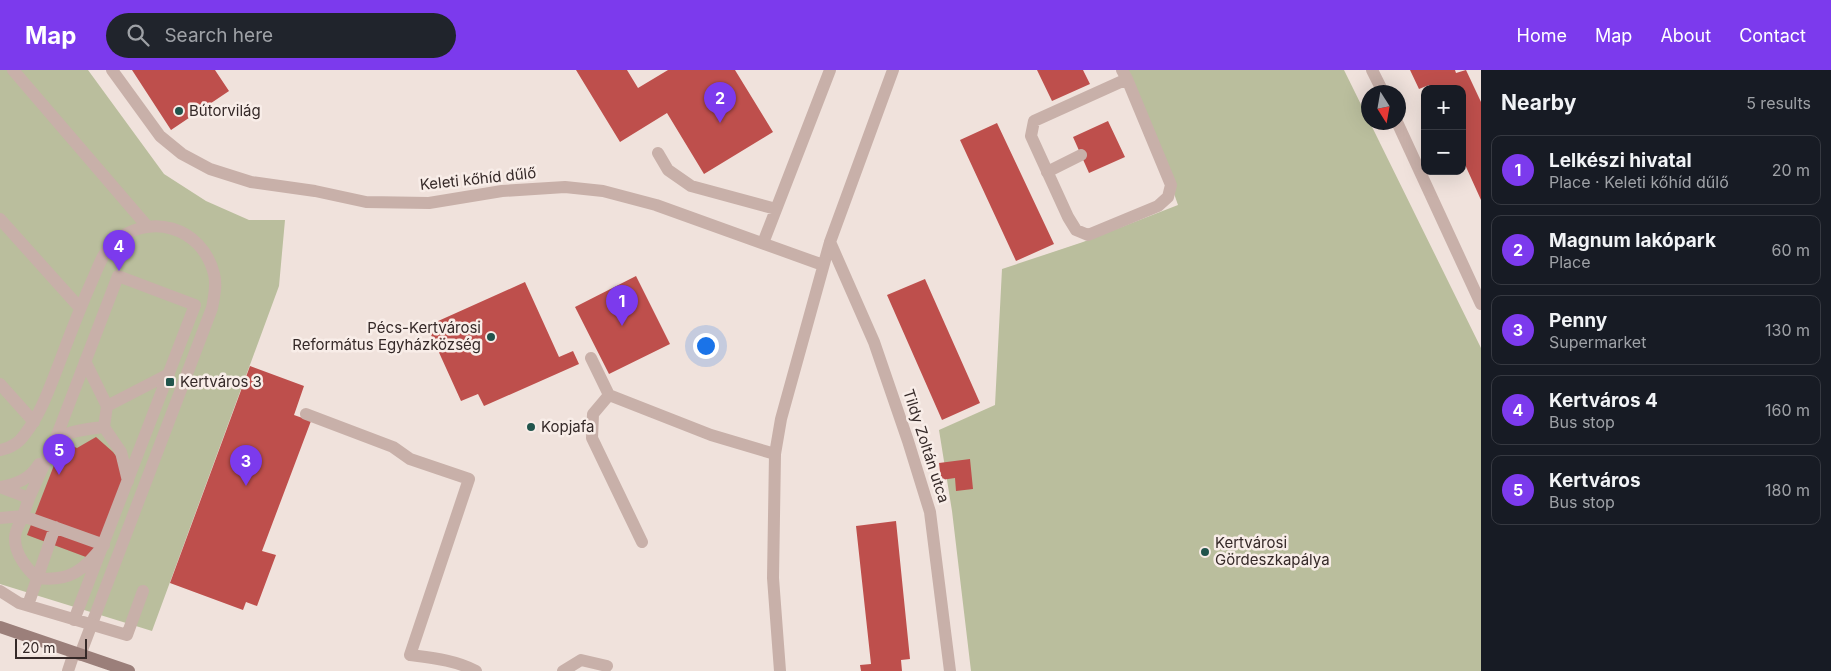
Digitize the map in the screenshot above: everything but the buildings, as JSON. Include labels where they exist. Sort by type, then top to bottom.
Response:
[{"type":"street","points":[[13,70],[147,226]]},
{"type":"street","name":"Keleti kőhíd dűlő","points":[[112,70],[160,136],[182,154],[210,169],[251,182],[315,191],[366,202],[429,203],[502,191],[565,187],[603,191],[656,204],[823,265]]},
{"type":"street","points":[[763,243],[830,70]]},
{"type":"street","points":[[780,671],[773,578],[775,454],[781,419],[830,242],[893,70]]},
{"type":"street","points":[[1372,70],[1380,85]]},
{"type":"street","points":[[1125,75],[1171,185],[1168,197],[1158,206],[1088,235],[1076,230],[1068,217],[1031,136],[1034,121],[1125,75]]},
{"type":"street","points":[[1401,130],[1481,304]]},
{"type":"street","points":[[658,153],[668,170],[691,186],[776,209]]},
{"type":"street","points":[[1048,172],[1081,155]]},
{"type":"street","points":[[0,219],[80,308]]},
{"type":"street","points":[[0,450],[10,447],[24,436],[41,410],[80,308],[102,257],[112,244],[130,233],[147,226],[172,228],[184,233],[194,241],[206,256],[214,273],[216,284],[212,308],[92,625],[68,671]]},
{"type":"street","name":"Tildy Zoltán utca","points":[[830,242],[874,342],[930,512],[950,671]]},
{"type":"street","points":[[74,620],[104,544],[196,305],[118,276],[56,438],[29,498],[14,538],[17,551],[37,578],[58,579],[82,570],[104,544]]},
{"type":"street","points":[[591,358],[609,396],[710,435],[775,454]]},
{"type":"street","points":[[85,361],[107,406],[104,427],[121,452],[128,481]]},
{"type":"street","points":[[107,406],[169,374]]},
{"type":"street","points":[[0,384],[34,422]]},
{"type":"street","points":[[609,396],[593,414],[592,438],[642,542]]},
{"type":"street","points":[[306,414],[393,447],[410,459],[469,479],[410,655],[445,659],[476,671]]},
{"type":"street","points":[[29,498],[0,486],[12,485],[30,476],[56,438],[79,431],[104,427]]},
{"type":"street","points":[[0,518],[23,516],[104,544]]},
{"type":"street","points":[[28,605],[55,527]]},
{"type":"street","points":[[0,591],[19,603],[127,635],[143,591]]},
{"type":"street","points":[[0,628],[130,671]]},
{"type":"street","points":[[564,671],[581,660],[607,666]]},
{"type":"green space","points":[[0,70],[88,70],[164,174],[206,201],[249,220],[285,220],[279,286],[152,631],[0,584]]},
{"type":"green space","points":[[1122,70],[1344,70],[1361,104],[1361,130],[1374,130],[1481,348],[1481,671],[971,671],[952,511],[939,430],[995,405],[1002,269],[1083,242],[1178,205]]},
{"type":"place","name":"Bútorvilág","points":[[179,111]]},
{"type":"place","name":"Magnum lakópark","points":[[720,123]]},
{"type":"place","name":"Kertváros 4","points":[[119,271]]},
{"type":"place","name":"Lelkészi hivatal","points":[[622,326]]},
{"type":"place","name":"Pécs-Kertvárosi Református Egyházközség","points":[[491,337]]},
{"type":"place","name":"Kertváros 3","points":[[170,382]]},
{"type":"place","name":"Kopjafa","points":[[531,427]]},
{"type":"place","name":"Kertváros","points":[[59,475]]},
{"type":"place","name":"Penny","points":[[246,486]]},
{"type":"place","name":"Kertvárosi Gördeszkapálya","points":[[1205,552]]}]
